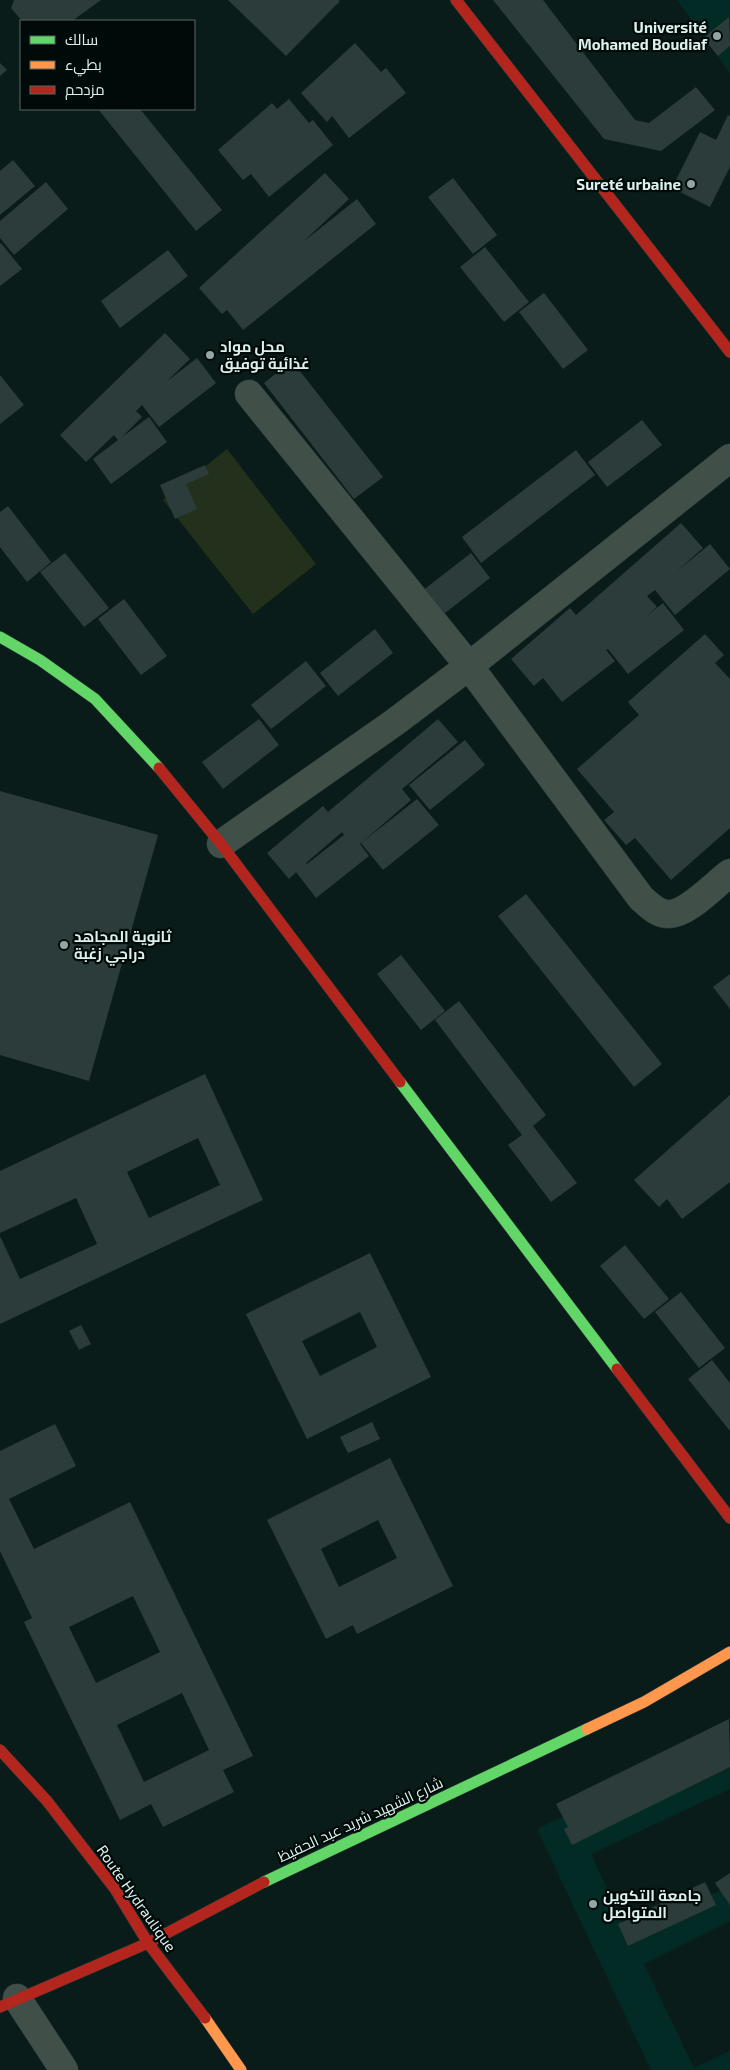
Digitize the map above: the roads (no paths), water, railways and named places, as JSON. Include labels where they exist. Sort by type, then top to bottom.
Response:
[{"type":"main road","points":[[456,0],[730,352]]},
{"type":"main road","points":[[0,637],[40,660],[95,699],[160,771],[221,844],[730,1518]]},
{"type":"main road","name":"شارع الشهيد شريد عبد الحفيظ","points":[[9,2003],[148,1943],[278,1875],[644,1702],[730,1652]]},
{"type":"main road","name":"Route Hydraulique","points":[[0,1750],[47,1801],[115,1889],[148,1943],[186,1991],[241,2070]]},
{"type":"street","points":[[249,394],[470,666],[641,898],[653,909],[667,914],[682,911],[730,873]]},
{"type":"street","points":[[221,844],[395,722],[470,666],[730,458]]},
{"type":"street","points":[[9,2003],[64,2070]]},
{"type":"place","name":"Université Mohamed Boudiaf","points":[[717,36]]},
{"type":"place","name":"Sureté urbaine","points":[[691,184]]},
{"type":"place","name":"محل مواد غذائية توفيق","points":[[210,355]]},
{"type":"place","name":"ثانوية المجاهد دراجي زغبة","points":[[64,945]]},
{"type":"place","name":"جامعة التكوين المتواصل","points":[[593,1904]]}]
